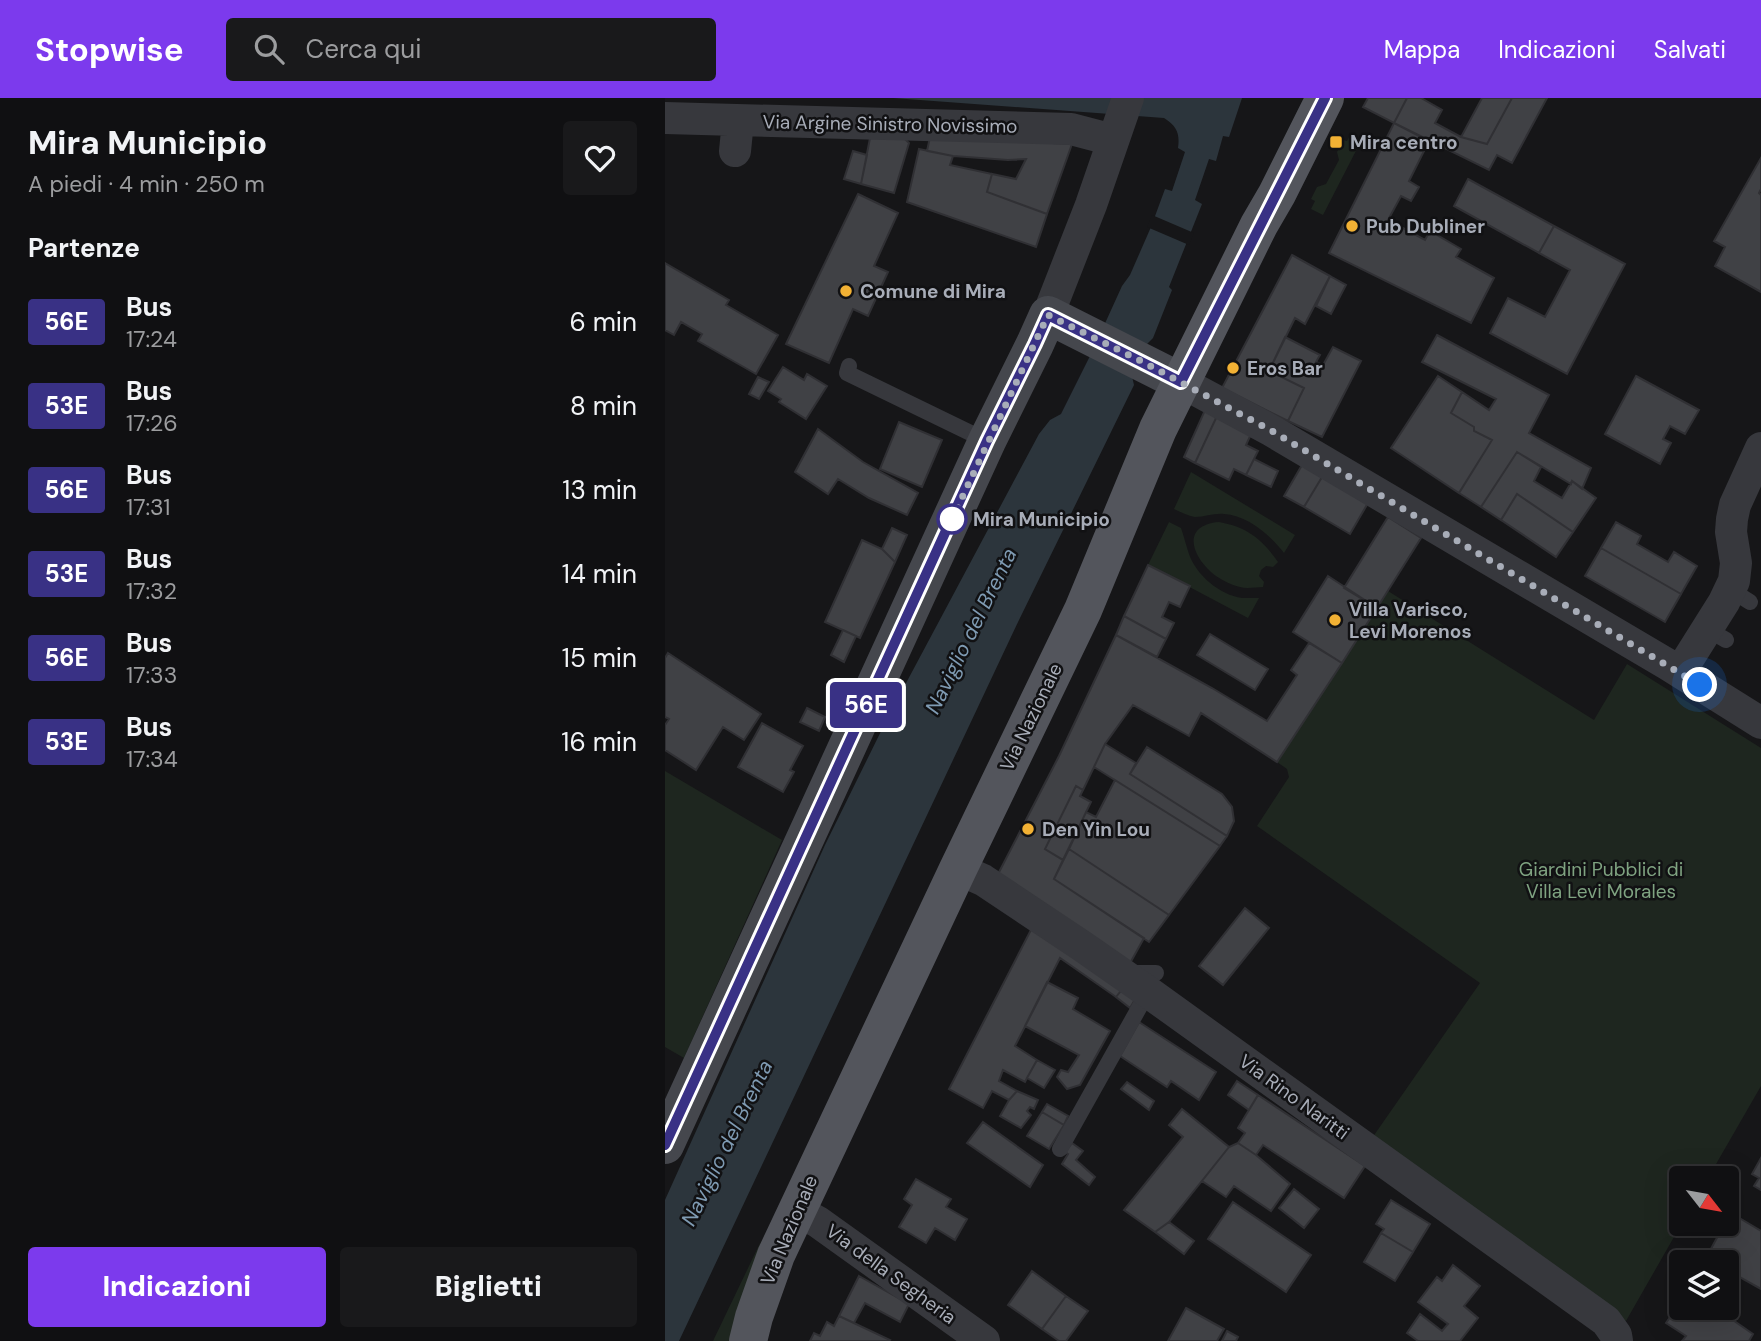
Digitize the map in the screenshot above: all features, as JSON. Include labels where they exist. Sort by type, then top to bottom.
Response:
[{"type":"main road","name":"Via Nazionale","points":[[748,1341],[776,1255],[796,1210],[1083,610],[1158,429],[1325,98]]},
{"type":"street","name":"Via Argine Sinistro Novissimo","points":[[665,118],[737,136],[1071,129],[1121,118]]},
{"type":"street","points":[[665,1145],[987,441],[1048,315],[1121,118]]},
{"type":"street","points":[[1048,315],[1272,431],[1680,672],[1761,723]]},
{"type":"street","points":[[1680,672],[1716,635],[1740,596],[1735,572],[1748,556],[1731,532],[1733,512],[1761,448]]},
{"type":"street","name":"Via Rino Naritti","points":[[958,869],[983,880],[1082,946],[1145,982],[1606,1321],[1617,1341]]},
{"type":"street","name":"Via della Segheria","points":[[796,1210],[818,1222],[984,1341]]},
{"type":"lane","points":[[849,366],[847,373],[987,441]]},
{"type":"lane","points":[[1060,1149],[1145,982]]},
{"type":"green space","points":[[1350,135],[1361,141],[1323,215],[1311,209],[1315,201],[1311,199],[1317,187],[1326,184],[1339,160],[1337,152],[1343,140],[1347,141]]},
{"type":"green space","points":[[1191,472],[1295,535],[1284,553],[1265,533],[1241,518],[1220,514],[1195,517],[1174,509]]},
{"type":"green space","points":[[1169,522],[1181,528],[1192,562],[1210,583],[1234,596],[1259,598],[1248,618],[1148,565]]},
{"type":"green space","points":[[1219,522],[1238,527],[1253,535],[1278,562],[1273,567],[1266,566],[1261,570],[1259,576],[1264,582],[1263,587],[1243,588],[1228,583],[1214,574],[1198,557],[1195,534],[1207,524]]},
{"type":"green space","name":"Giardini Pubblici di Villa Levi Morales","points":[[1388,591],[1594,720],[1627,664],[1761,748],[1761,1086],[1715,1166],[1669,1166],[1669,1236],[1675,1236],[1626,1321],[1370,1141],[1480,983],[1257,826],[1289,777],[1287,769],[1277,762]]},
{"type":"green space","points":[[665,771],[782,840],[684,1058],[665,1047]]},
{"type":"green space","points":[[761,1241],[729,1341],[713,1341]]},
{"type":"water","name":"Naviglio del Brenta","points":[[893,98],[1242,98],[1229,137],[1223,136],[1216,161],[1209,159],[1195,200],[1202,204],[1169,287],[1172,290],[1153,338],[1131,372],[1134,385],[1019,620],[679,1341],[665,1341],[665,1200],[825,845],[889,715],[1039,434],[1050,420],[1061,414],[1122,286],[1130,275],[1165,189],[1172,191],[1185,152],[1178,148],[1175,127],[1164,118]]},
{"type":"pier","points":[[1152,215],[1194,233],[1189,245],[1147,227]]},
{"type":"building","points":[[1368,98],[1407,98],[1394,123],[1363,107]]},
{"type":"building","points":[[1407,98],[1421,98],[1442,110],[1435,123],[1461,137],[1487,144],[1512,98],[1547,98],[1512,163],[1497,155],[1489,170],[1394,123]]},
{"type":"building","points":[[1482,98],[1512,98],[1487,144],[1461,137]]},
{"type":"building","points":[[1394,123],[1429,141],[1409,181],[1419,187],[1411,201],[1401,196],[1388,220],[1425,240],[1430,231],[1461,249],[1456,257],[1494,278],[1471,323],[1329,253]]},
{"type":"building","points":[[930,137],[1072,144],[1047,214],[987,192],[992,174],[1016,179],[1026,159],[953,156],[927,151]]},
{"type":"building","points":[[870,138],[905,139],[909,143],[894,193],[861,184]]},
{"type":"building","points":[[919,149],[953,156],[950,165],[992,174],[987,192],[1047,214],[1036,247],[907,202]]},
{"type":"building","points":[[853,151],[867,155],[861,184],[844,179]]},
{"type":"building","points":[[1761,158],[1761,292],[1715,266],[1725,247],[1714,241]]},
{"type":"building","points":[[1468,179],[1554,226],[1539,253],[1454,206]]},
{"type":"building","name":"Comune di Mira","points":[[858,194],[898,213],[874,266],[888,272],[868,316],[853,309],[829,363],[786,344]]},
{"type":"building","points":[[1554,226],[1625,264],[1567,374],[1490,333],[1508,298],[1545,317],[1570,270],[1539,253]]},
{"type":"building","points":[[1292,255],[1330,276],[1305,324],[1295,318],[1269,371],[1304,388],[1288,421],[1222,388]]},
{"type":"building","points":[[665,263],[729,300],[726,305],[778,335],[756,374],[698,341],[702,334],[681,322],[674,335],[665,330]]},
{"type":"building","points":[[1330,276],[1346,285],[1331,314],[1316,306]]},
{"type":"building","points":[[1437,335],[1549,395],[1529,433],[1591,468],[1582,489],[1517,452],[1481,507],[1459,493],[1492,440],[1474,431],[1474,427],[1451,413],[1462,392],[1489,410],[1496,399],[1422,362]]},
{"type":"building","points":[[1285,337],[1320,355],[1316,362],[1323,365],[1333,347],[1361,361],[1322,437],[1288,421],[1304,388],[1269,371]]},
{"type":"building","points":[[783,367],[804,380],[807,374],[827,386],[806,419],[779,402],[781,399],[768,391]]},
{"type":"building","points":[[1438,376],[1462,392],[1451,413],[1474,427],[1474,431],[1492,440],[1459,493],[1391,448]]},
{"type":"building","points":[[1636,376],[1699,410],[1685,434],[1670,426],[1663,439],[1671,443],[1660,464],[1605,434]]},
{"type":"building","points":[[758,377],[769,382],[759,399],[749,394]]},
{"type":"building","points":[[1205,410],[1217,416],[1195,463],[1184,457]]},
{"type":"building","points":[[1217,416],[1252,432],[1246,445],[1258,451],[1246,475],[1234,469],[1229,480],[1195,463]]},
{"type":"building","points":[[899,422],[942,440],[922,487],[880,469]]},
{"type":"building","points":[[818,429],[863,462],[918,493],[907,515],[869,498],[838,479],[828,494],[795,472]]},
{"type":"building","points":[[1517,452],[1541,467],[1534,481],[1562,498],[1572,481],[1596,498],[1573,532],[1517,494],[1501,520],[1481,507]]},
{"type":"building","points":[[1254,459],[1278,471],[1271,487],[1246,475]]},
{"type":"building","points":[[1302,465],[1322,477],[1304,507],[1284,496]]},
{"type":"building","points":[[1322,477],[1368,503],[1350,534],[1304,507]]},
{"type":"building","points":[[1517,494],[1573,532],[1556,557],[1501,520]]},
{"type":"building","points":[[1388,517],[1421,538],[1377,608],[1344,588]]},
{"type":"building","points":[[1616,522],[1641,536],[1637,544],[1668,562],[1674,552],[1697,566],[1681,594],[1601,548]]},
{"type":"building","points":[[892,528],[907,535],[895,562],[882,549]]},
{"type":"building","points":[[862,540],[882,549],[895,562],[860,638],[825,622]]},
{"type":"building","points":[[1601,548],[1681,594],[1665,622],[1585,576]]},
{"type":"building","points":[[1148,565],[1190,586],[1180,607],[1169,602],[1162,617],[1174,623],[1166,639],[1124,616]]},
{"type":"building","name":"Villa Varisco, Levi Morenos","points":[[1328,576],[1377,608],[1342,663],[1293,632]]},
{"type":"building","points":[[1124,616],[1166,639],[1157,657],[1116,635]]},
{"type":"building","points":[[843,630],[856,636],[844,662],[831,655]]},
{"type":"building","points":[[1210,634],[1268,669],[1255,690],[1197,655]]},
{"type":"building","points":[[1116,635],[1267,721],[1297,675],[1291,670],[1309,643],[1342,663],[1277,762],[1201,713],[1189,736],[1133,705],[1105,744],[1083,790],[1076,786],[1045,849],[1063,860],[1054,879],[1144,938],[1129,965],[996,878],[1059,756]]},
{"type":"building","points":[[668,653],[761,714],[744,740],[723,727],[696,770],[665,750],[665,725],[669,719],[665,717],[665,658]]},
{"type":"building","points":[[807,708],[825,717],[819,731],[800,722]]},
{"type":"building","points":[[762,723],[803,746],[790,770],[794,772],[783,792],[738,767]]},
{"type":"building","points":[[1105,744],[1136,763],[1130,774],[1227,836],[1220,846],[1094,767]]},
{"type":"building","points":[[1147,747],[1222,794],[1232,807],[1234,821],[1227,836],[1130,774]]},
{"type":"building","points":[[1115,780],[1220,846],[1169,915],[1069,849],[1086,812],[1096,817]]},
{"type":"building","points":[[1076,786],[1083,790],[1080,796],[1091,802],[1063,860],[1045,849]]},
{"type":"building","points":[[1069,849],[1169,915],[1149,942],[1054,879]]},
{"type":"building","points":[[1245,908],[1269,928],[1223,985],[1199,966]]},
{"type":"building","points":[[1034,924],[1124,987],[1116,997],[1060,958],[1015,1046],[1037,1060],[1025,1082],[1003,1070],[999,1081],[1017,1091],[1009,1100],[992,1091],[983,1108],[949,1089]]},
{"type":"building","points":[[1047,982],[1078,998],[1073,1009],[1110,1031],[1080,1085],[1067,1089],[1057,1077],[1061,1070],[1068,1072],[1079,1055],[1025,1026]]},
{"type":"building","points":[[1124,987],[1137,996],[1130,1008],[1116,997]]},
{"type":"building","points":[[1139,1022],[1216,1072],[1199,1100],[1171,1081],[1167,1087],[1120,1056]]},
{"type":"building","points":[[1037,1060],[1055,1070],[1044,1088],[1027,1078]]},
{"type":"building","points":[[1237,1081],[1258,1095],[1249,1110],[1228,1095]]},
{"type":"building","points":[[1127,1082],[1154,1101],[1149,1110],[1121,1089]]},
{"type":"building","points":[[1017,1091],[1038,1100],[1034,1109],[1030,1107],[1027,1111],[1031,1115],[1021,1128],[1000,1116]]},
{"type":"building","points":[[1258,1095],[1365,1166],[1344,1198],[1263,1145],[1256,1155],[1238,1143],[1245,1133],[1238,1128]]},
{"type":"building","points":[[1047,1104],[1068,1116],[1064,1125],[1042,1112]]},
{"type":"building","points":[[1182,1109],[1229,1147],[1169,1222],[1155,1232],[1124,1210],[1183,1137],[1169,1125]]},
{"type":"building","points":[[1042,1112],[1064,1125],[1049,1149],[1027,1136]]},
{"type":"building","points":[[983,1122],[1043,1165],[1030,1187],[967,1143]]},
{"type":"building","points":[[1072,1143],[1083,1151],[1076,1160],[1095,1177],[1089,1185],[1062,1164],[1068,1154],[1065,1152]]},
{"type":"building","points":[[1238,1143],[1290,1184],[1271,1211],[1234,1186],[1226,1197],[1202,1181],[1229,1147]]},
{"type":"building","points":[[1761,1158],[1761,1190],[1754,1186],[1759,1178],[1752,1174]]},
{"type":"building","points":[[916,1179],[951,1199],[946,1207],[967,1219],[955,1240],[935,1228],[926,1243],[899,1227],[912,1205],[904,1199]]},
{"type":"building","points":[[1294,1189],[1319,1209],[1304,1228],[1279,1208]]},
{"type":"building","points":[[1391,1200],[1430,1224],[1413,1252],[1381,1233],[1384,1229],[1376,1224]]},
{"type":"building","points":[[1233,1202],[1311,1255],[1286,1292],[1208,1239]]},
{"type":"building","points":[[1739,1218],[1761,1231],[1761,1289],[1739,1277],[1739,1250],[1710,1250],[1718,1236],[1739,1236]]},
{"type":"building","points":[[1169,1222],[1194,1241],[1184,1254],[1155,1232]]},
{"type":"building","points":[[1381,1233],[1413,1252],[1395,1281],[1364,1262]]},
{"type":"building","points":[[1453,1265],[1480,1286],[1464,1306],[1478,1318],[1460,1341],[1418,1341],[1407,1333],[1420,1314],[1442,1331],[1448,1324],[1418,1302],[1437,1277],[1442,1281]]},
{"type":"building","points":[[1032,1271],[1066,1296],[1042,1329],[1008,1305]]},
{"type":"building","points":[[859,1276],[909,1304],[900,1322],[865,1303],[854,1323],[839,1316]]},
{"type":"building","points":[[1066,1296],[1088,1311],[1066,1341],[1059,1341],[1042,1329]]},
{"type":"building","points":[[1186,1308],[1224,1329],[1217,1341],[1168,1341]]},
{"type":"building","points":[[839,1316],[890,1340],[810,1341],[814,1333],[820,1336],[827,1322],[834,1326]]},
{"type":"building","points":[[1669,1319],[1733,1320],[1753,1334],[1749,1341],[1682,1341],[1686,1336],[1666,1323]]},
{"type":"building","points":[[1227,1331],[1238,1337],[1236,1341],[1222,1341]]},
{"type":"bus line","name":"56E","points":[[665,1145],[987,441],[1048,315],[1181,382],[1325,98]]},
{"type":"place","name":"Mira centro","points":[[1336,142]]},
{"type":"place","name":"Pub Dubliner","points":[[1352,226]]},
{"type":"place","name":"Comune di Mira","points":[[846,291]]},
{"type":"place","name":"Eros Bar","points":[[1233,368]]},
{"type":"place","name":"Mira Municipio","points":[[952,519]]},
{"type":"place","name":"Villa Varisco, Levi Morenos","points":[[1335,620]]},
{"type":"place","name":"Den Yin Lou","points":[[1028,829]]},
{"type":"route","points":[[952,519],[1048,315],[1272,431],[1700,685]]}]
